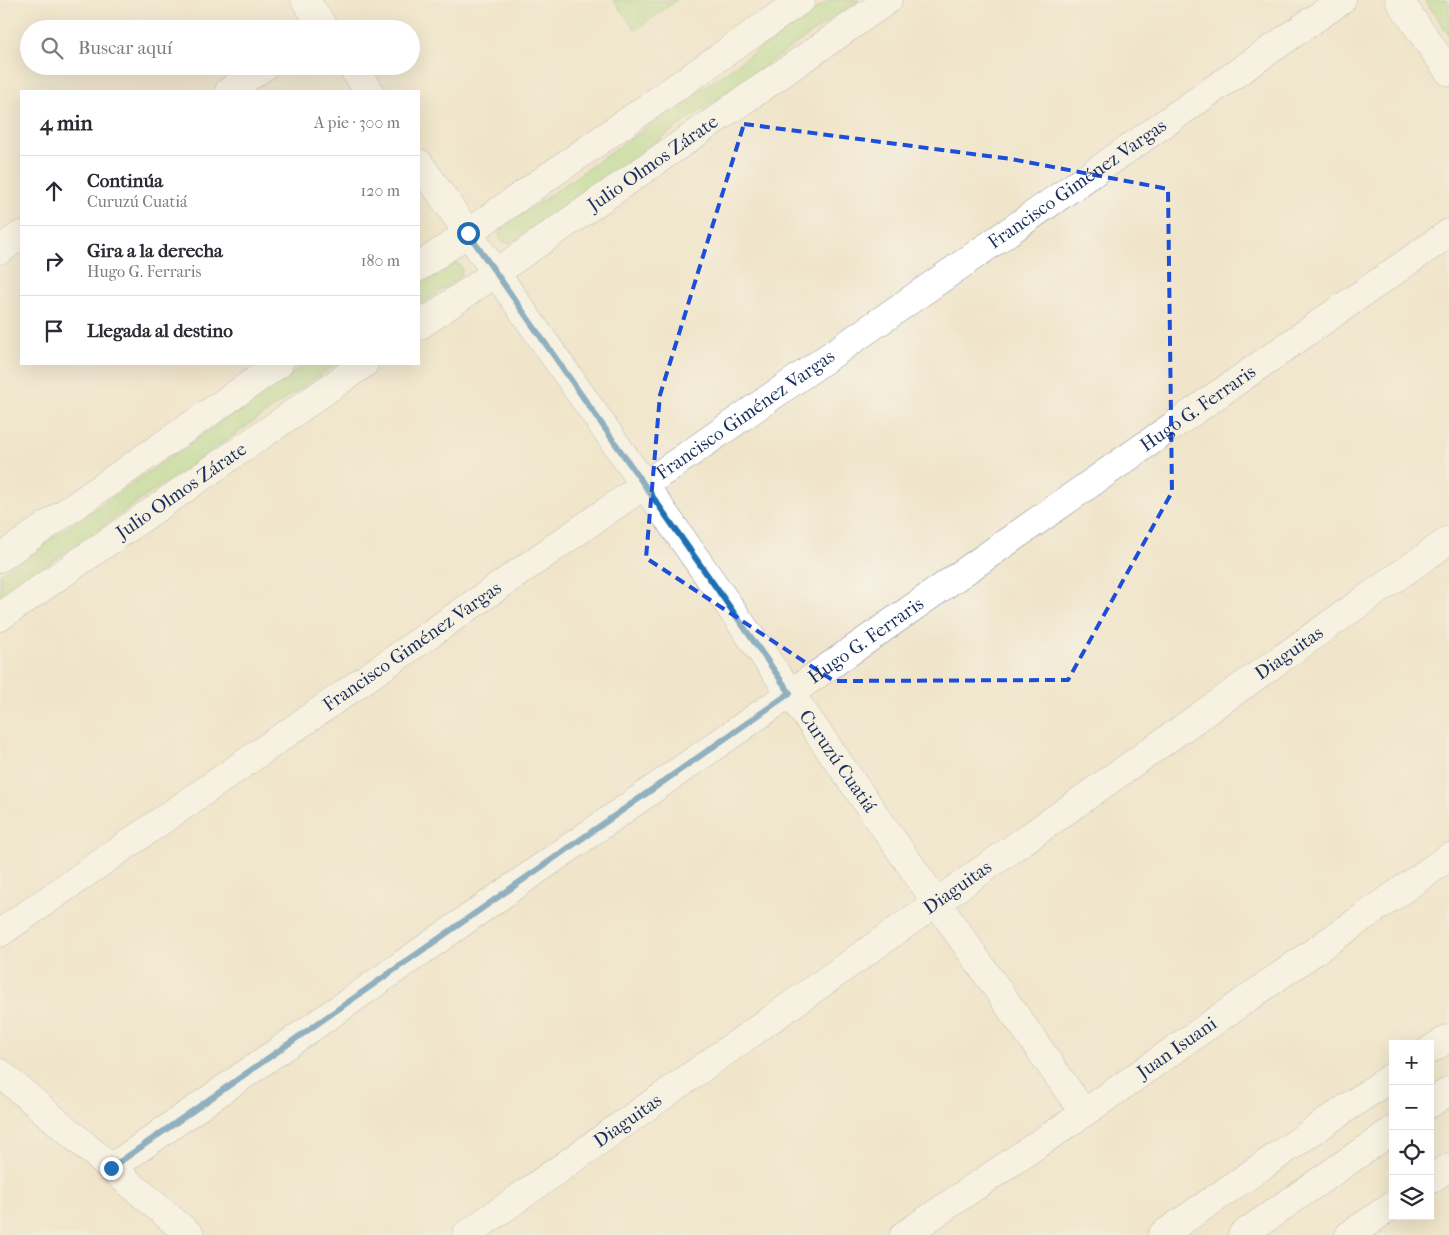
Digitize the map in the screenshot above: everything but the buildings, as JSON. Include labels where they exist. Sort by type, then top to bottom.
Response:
[{"type":"main road","points":[[305,0],[317,20]]},
{"type":"main road","points":[[420,266],[801,0]]},
{"type":"main road","name":"Julio Olmos Zárate","points":[[420,325],[888,0]]},
{"type":"main road","name":"Francisco Giménez Vargas","points":[[0,933],[1342,0]]},
{"type":"main road","points":[[1399,0],[1449,72]]},
{"type":"main road","points":[[230,90],[252,75]]},
{"type":"main road","points":[[357,75],[368,90]]},
{"type":"main road","name":"Curuzú Cuatiá","points":[[420,164],[1084,1113]]},
{"type":"main road","name":"Hugo G. Ferraris","points":[[111,1168],[1449,233]]},
{"type":"main road","points":[[0,250],[20,236]]},
{"type":"main road","points":[[0,558],[278,365]]},
{"type":"main road","name":"Julio Olmos Zárate","points":[[0,617],[363,365]]},
{"type":"main road","name":"Diaguitas","points":[[466,1235],[1449,540]]},
{"type":"main road","name":"Juan Isuani","points":[[904,1235],[1084,1113],[1449,857]]},
{"type":"main road","points":[[1434,1047],[1449,1038]]},
{"type":"main road","points":[[0,1073],[190,1235]]},
{"type":"main road","points":[[1162,1235],[1389,1079]]},
{"type":"main road","points":[[1434,1101],[1449,1091]]},
{"type":"main road","points":[[1242,1235],[1389,1133]]},
{"type":"main road","points":[[1434,1177],[1449,1167]]},
{"type":"main road","points":[[1350,1235],[1389,1208]]},
{"type":"highlighted area","points":[[744,124],[1011,159],[1168,189],[1172,492],[1068,680],[834,681],[646,558],[660,395]]},
{"type":"green space","points":[[613,0],[677,0],[636,30]]},
{"type":"green space","points":[[829,0],[859,0],[513,242],[506,243],[501,240],[499,234],[503,228]]},
{"type":"green space","points":[[1425,0],[1447,0],[1449,3],[1449,35]]},
{"type":"green space","points":[[455,262],[460,265],[462,273],[459,278],[420,305],[420,284]]},
{"type":"green space","points":[[304,365],[335,365],[0,598],[0,574]]},
{"type":"route","points":[[111,1168],[790,693],[468,233]]}]
